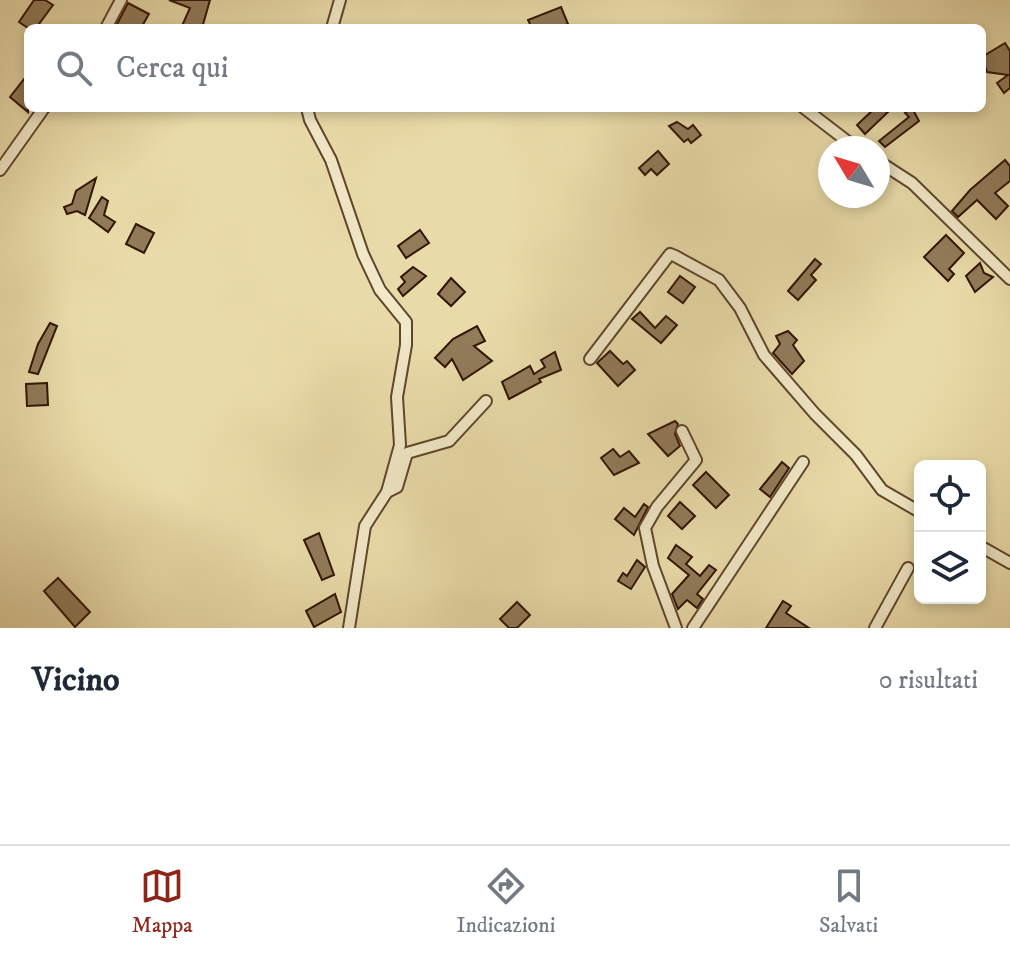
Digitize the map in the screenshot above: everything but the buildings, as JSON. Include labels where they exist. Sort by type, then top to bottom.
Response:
[{"type":"street","points":[[108,24],[121,0]]},
{"type":"street","points":[[333,24],[340,0]]},
{"type":"street","points":[[0,170],[41,112]]},
{"type":"street","points":[[308,112],[331,160],[363,254],[380,290],[406,322],[406,345],[397,397],[402,437],[387,492],[365,526],[349,628]]},
{"type":"street","points":[[809,112],[840,136]]},
{"type":"street","points":[[890,169],[912,183],[1010,279]]},
{"type":"street","points":[[590,359],[670,254],[675,256],[719,280],[740,308],[764,355],[815,414],[856,455],[882,490],[914,509]]},
{"type":"street","points":[[387,492],[397,487],[407,453],[449,441],[486,401]]},
{"type":"street","points":[[676,628],[653,566],[645,528],[657,507],[696,460],[682,431]]},
{"type":"street","points":[[693,628],[803,462]]},
{"type":"street","points":[[986,549],[1010,563]]},
{"type":"street","points":[[875,628],[908,568]]}]
